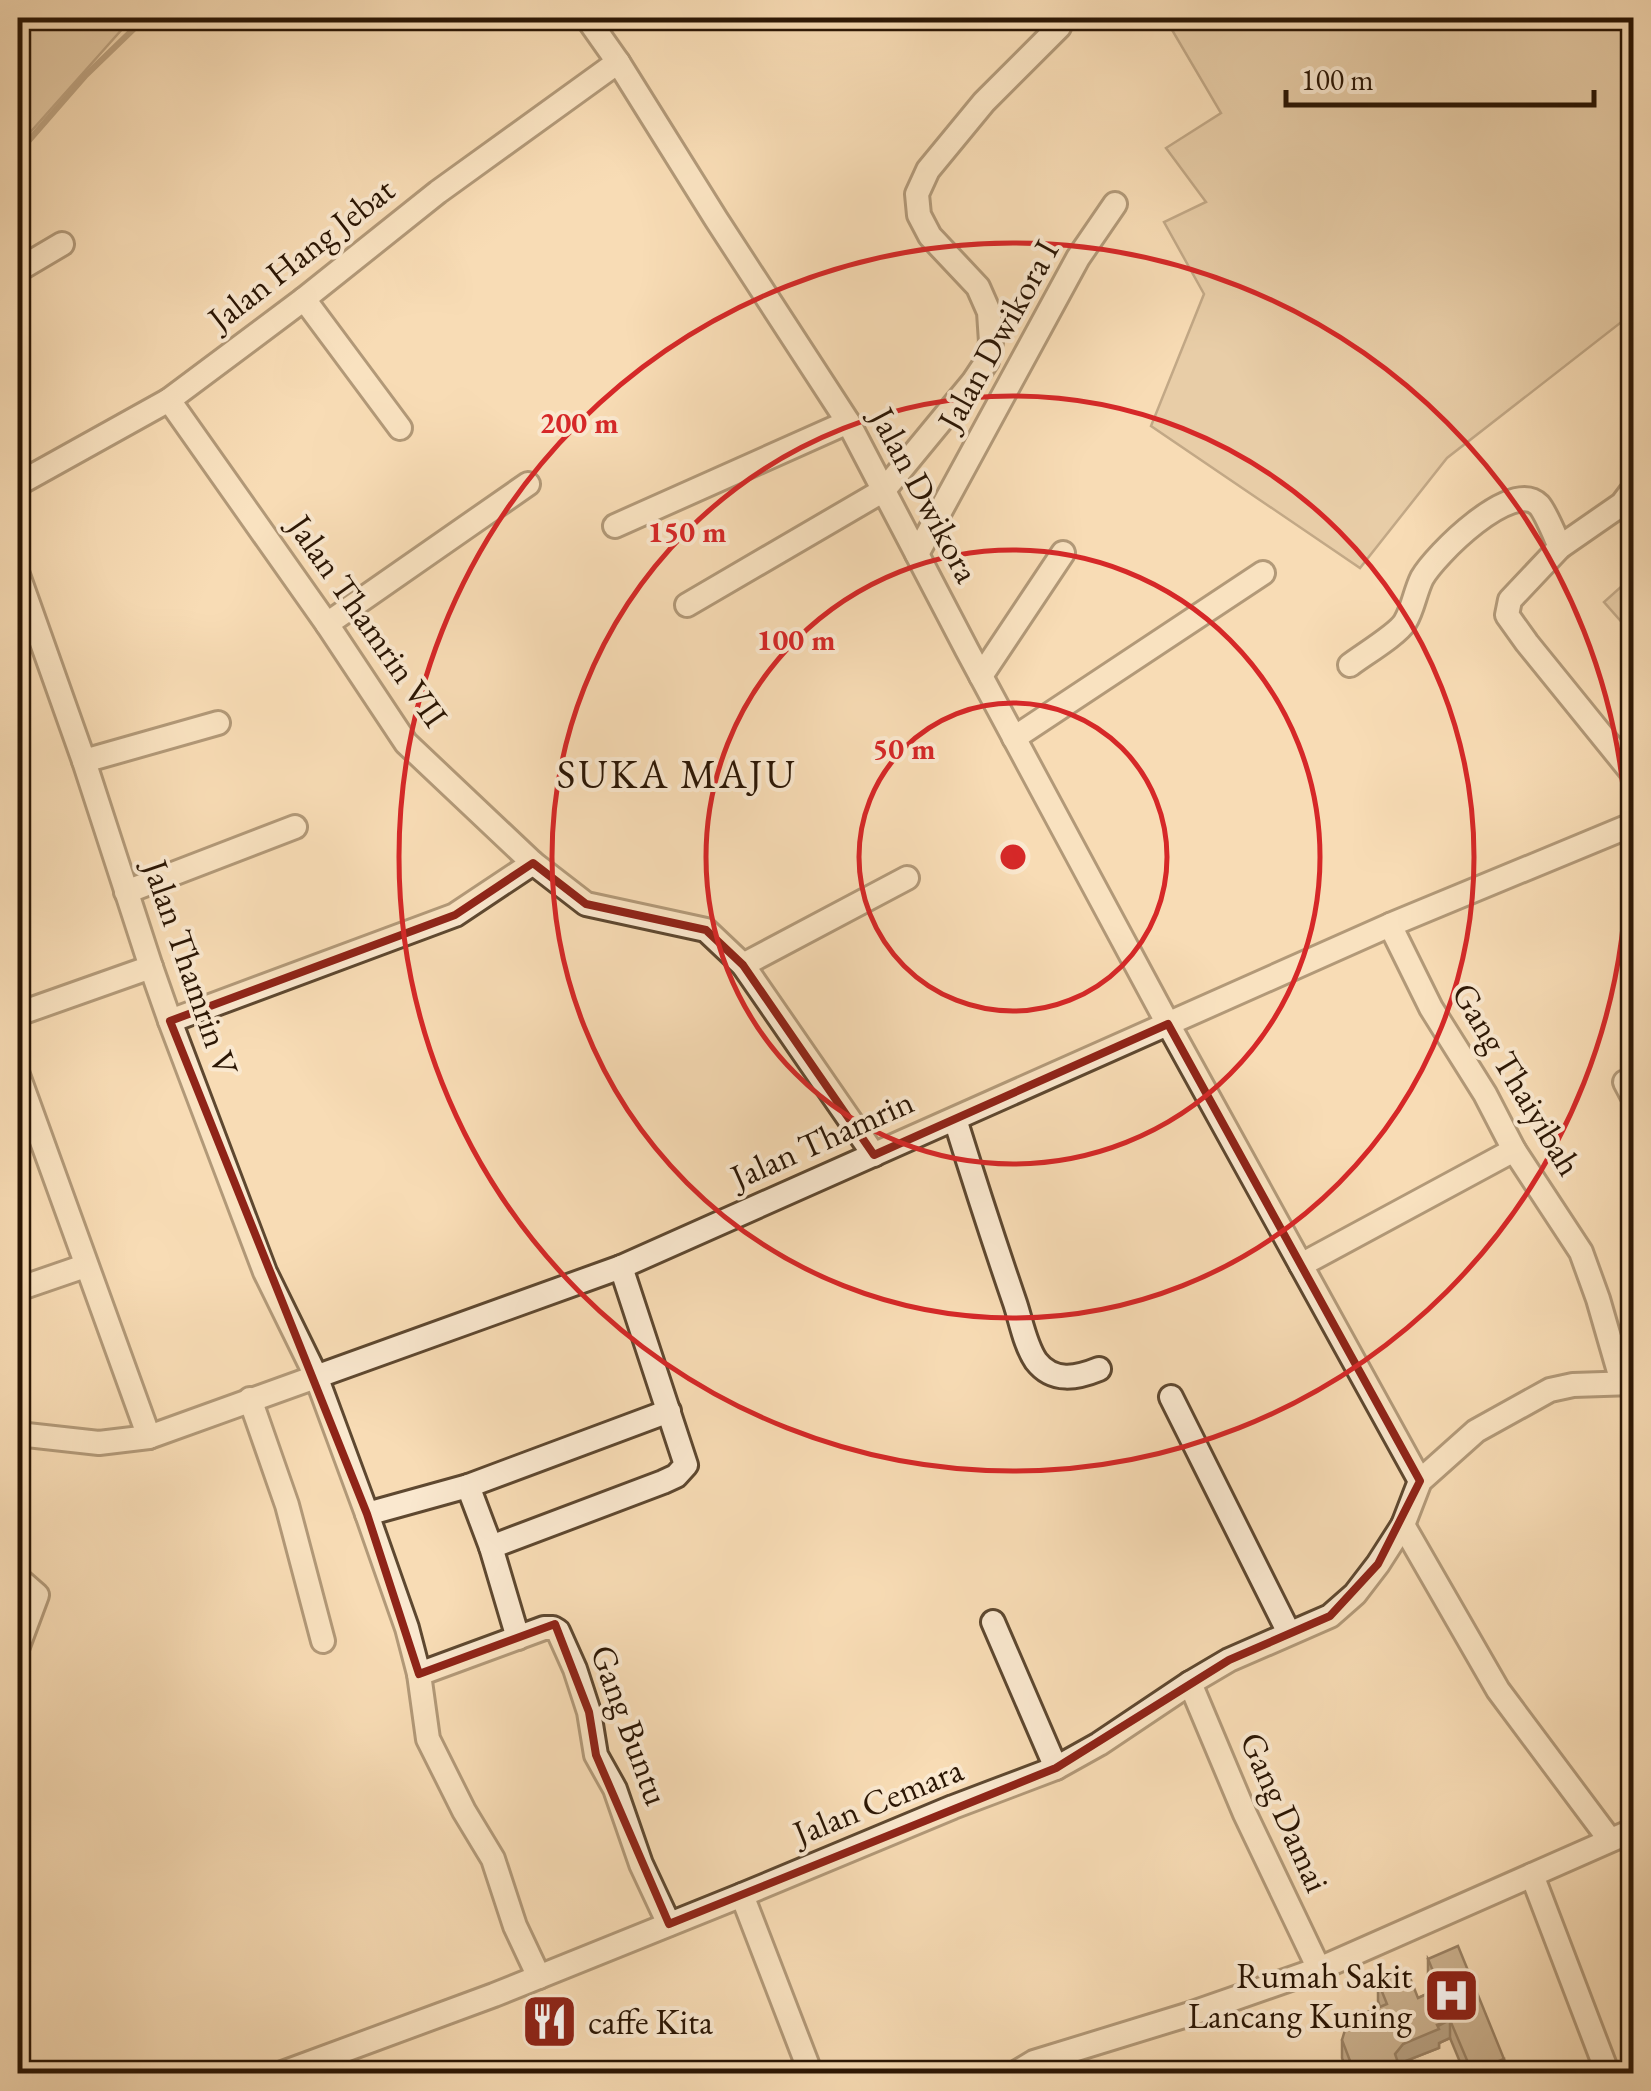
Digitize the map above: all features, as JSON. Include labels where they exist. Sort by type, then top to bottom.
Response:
[{"type":"street","name":"Jalan Dwikora","points":[[587,18],[848,422],[1168,1024]]},
{"type":"street","points":[[686,605],[884,490],[987,361],[991,342],[989,312],[978,288],[930,236],[920,215],[917,194],[928,170],[984,102],[1059,27],[1063,18]]},
{"type":"street","name":"Jalan Hang Jebat","points":[[18,484],[169,400],[438,192],[618,62]]},
{"type":"street","name":"Jalan Dwikora I","points":[[917,554],[1078,258],[1115,204]]},
{"type":"street","points":[[18,270],[62,244]]},
{"type":"street","points":[[304,299],[400,428]]},
{"type":"street","name":"Jalan Thamrin VII","points":[[169,400],[406,743],[533,863],[586,904],[706,930],[743,966],[874,1155]]},
{"type":"street","points":[[614,526],[848,422]]},
{"type":"street","points":[[327,624],[528,484]]},
{"type":"street","points":[[1634,488],[1622,504],[1560,547],[1510,600],[1507,615],[1634,775]]},
{"type":"street","points":[[1350,665],[1404,624],[1422,579],[1435,559],[1476,520],[1517,499],[1527,500],[1538,504],[1560,547]]},
{"type":"street","points":[[980,676],[1063,553]]},
{"type":"street","points":[[1014,738],[1264,574]]},
{"type":"street","name":"Jalan Thamrin V","points":[[18,575],[170,1021],[266,1272],[316,1376],[367,1514],[407,1628],[419,1674],[428,1740],[493,1859],[515,1926],[538,1976]]},
{"type":"street","points":[[84,761],[218,723]]},
{"type":"street","name":"Jalan Thamrin","points":[[18,1434],[99,1444],[149,1437],[621,1267],[1390,925],[1634,824]]},
{"type":"street","points":[[126,892],[295,827]]},
{"type":"street","points":[[170,1021],[455,915],[533,863]]},
{"type":"street","points":[[743,966],[906,878]]},
{"type":"street","name":"Gang Thaiyibah","points":[[1390,925],[1431,1008],[1486,1094],[1514,1150],[1581,1252],[1628,1382]]},
{"type":"street","points":[[18,1014],[150,967]]},
{"type":"street","points":[[1168,1024],[1420,1481]]},
{"type":"street","points":[[18,1075],[149,1437]]},
{"type":"street","points":[[955,1119],[997,1254],[1036,1361],[1064,1378],[1099,1369]]},
{"type":"street","points":[[1301,1265],[1514,1150]]},
{"type":"street","points":[[18,1289],[85,1266]]},
{"type":"street","points":[[492,1547],[676,1476],[686,1465],[621,1267]]},
{"type":"street","name":"Jalan Cemara","points":[[280,2074],[538,1976],[1056,1768],[1229,1660],[1330,1616],[1355,1594],[1403,1526],[1420,1481],[1476,1430],[1550,1390],[1628,1382]]},
{"type":"street","points":[[1171,1397],[1289,1633]]},
{"type":"street","points":[[250,1399],[286,1506],[324,1642]]},
{"type":"street","points":[[367,1514],[468,1486],[669,1410]]},
{"type":"street","points":[[468,1486],[492,1547],[518,1638]]},
{"type":"street","points":[[1403,1526],[1498,1690],[1610,1840]]},
{"type":"street","points":[[18,1581],[37,1594],[18,1646]]},
{"type":"street","points":[[993,1622],[1056,1768]]},
{"type":"street","name":"Gang Buntu","points":[[419,1674],[544,1628],[558,1631],[589,1712],[596,1755],[616,1788],[641,1864],[669,1924]]},
{"type":"street","name":"Gang Damai","points":[[1190,1684],[1245,1814],[1319,1969]]},
{"type":"street","points":[[1014,2074],[1034,2062],[1319,1969],[1634,1830]]},
{"type":"street","points":[[1532,1875],[1608,2074]]},
{"type":"street","points":[[742,1895],[811,2074]]},
{"type":"highlighted area","points":[[533,863],[586,904],[706,930],[743,965],[874,1155],[1168,1024],[1420,1481],[1378,1564],[1330,1616],[1229,1660],[1056,1768],[669,1924],[596,1755],[589,1712],[555,1624],[419,1674],[367,1514],[170,1021],[455,915]]},
{"type":"shaded area","points":[[18,18],[132,18],[18,146]]},
{"type":"shaded area","points":[[1165,18],[1633,18],[1633,313],[1447,458],[1360,568],[1151,426],[1204,294],[1164,222],[1206,202],[1166,148],[1221,113]]},
{"type":"shaded area","points":[[1633,576],[1633,635],[1604,602]]},
{"type":"building","points":[[1458,1946],[1504,2059],[1472,2072],[1450,2020],[1437,2025],[1439,2029],[1403,2044],[1395,2054],[1402,2074],[1355,2074],[1342,2040],[1348,2020],[1387,2004],[1378,1982],[1407,1970],[1418,1998],[1440,1988],[1428,1959]]},
{"type":"waterway","points":[[18,153],[86,75],[145,18]]},
{"type":"place","name":"Rumah Sakit Lancang Kuning","points":[[1451,1996]]},
{"type":"place","name":"caffe Kita","points":[[549,2022]]},
{"type":"district","name":"SUKA MAJU","points":[[677,774]]}]
